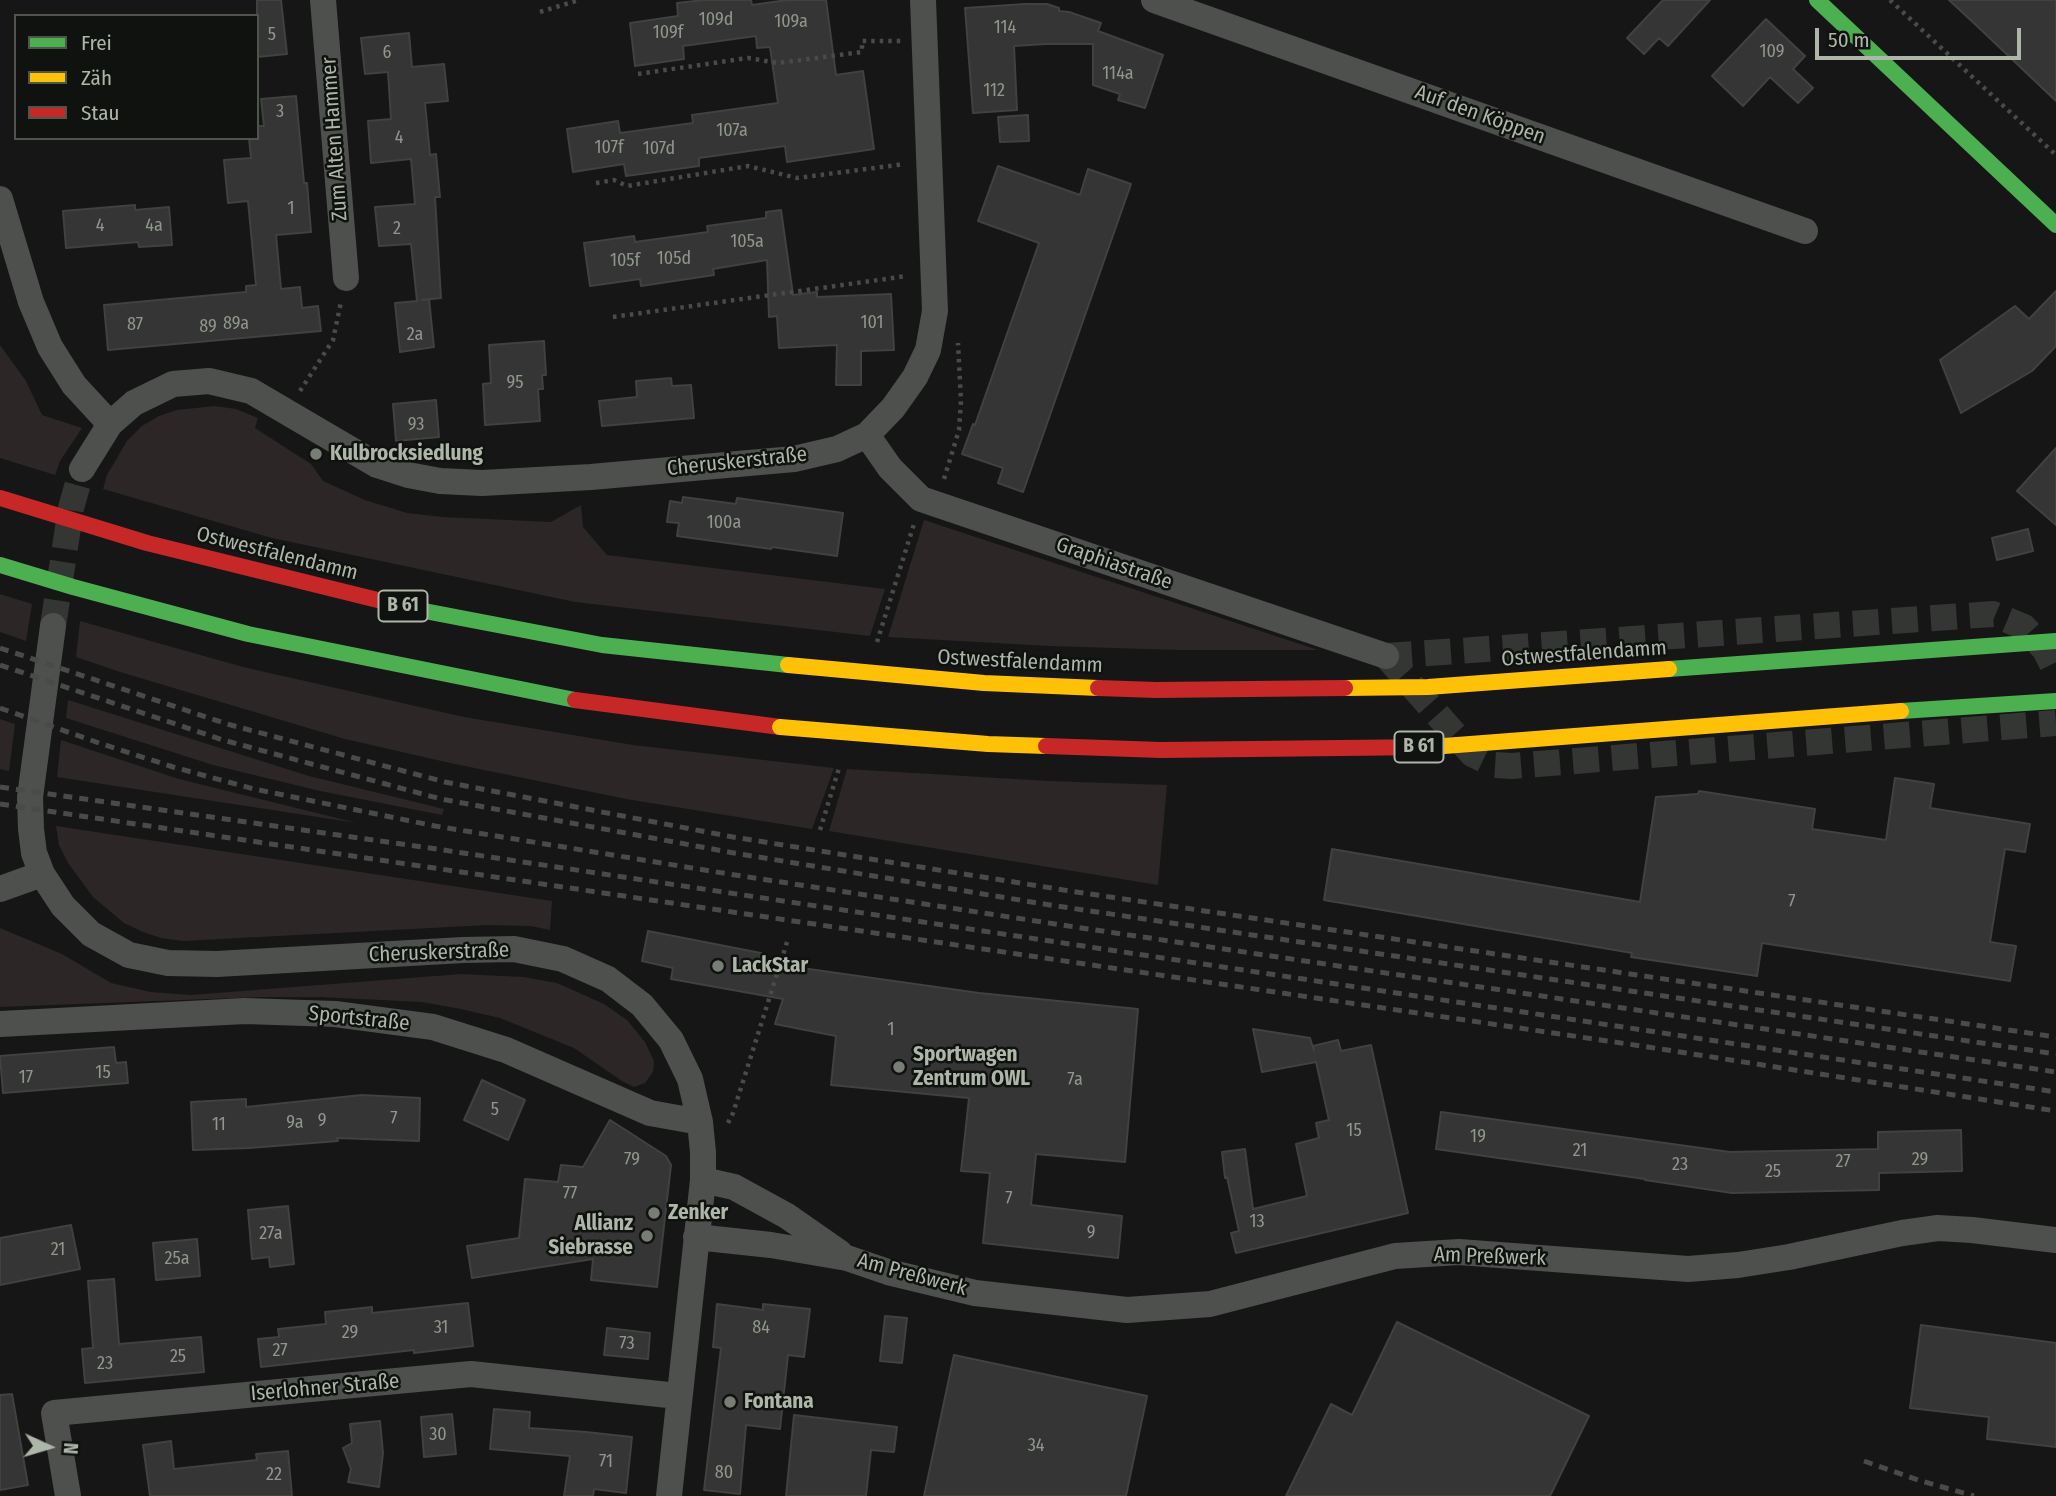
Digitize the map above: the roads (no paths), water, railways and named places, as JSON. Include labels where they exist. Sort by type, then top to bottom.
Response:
[{"type":"main road","points":[[1816,0],[2056,225]]},
{"type":"main road","name":"Ostwestfalendamm","points":[[0,498],[147,543],[394,605],[602,645],[984,683],[1143,689],[1428,687],[2056,641]]},
{"type":"main road","name":"B 61","points":[[0,565],[248,634],[587,702],[780,727],[988,744],[1161,750],[1446,747],[2056,701]]},
{"type":"street","name":"Zum Alten Hammer","points":[[323,0],[346,278]]},
{"type":"street","name":"Cheruskerstraße","points":[[82,470],[110,424],[134,403],[173,384],[209,382],[251,391],[377,465],[440,481],[482,484],[794,459],[838,449],[867,435],[893,408],[915,377],[928,351],[936,312],[923,0]]},
{"type":"street","name":"Auf den Köppen","points":[[1154,0],[1805,231]]},
{"type":"street","points":[[0,200],[31,302],[50,347],[74,385],[110,424]]},
{"type":"street","name":"Graphiastraße","points":[[867,435],[890,468],[921,499],[1386,656]]},
{"type":"street","name":"Cheruskerstraße","points":[[53,626],[30,797],[31,829],[34,853],[42,874],[63,906],[91,934],[129,955],[168,963],[217,964],[463,950],[514,950],[562,959],[608,979],[642,1005],[671,1040],[690,1079],[700,1122],[703,1180],[669,1496]]},
{"type":"street","points":[[0,888],[42,874]]},
{"type":"street","name":"Sportstraße","points":[[0,1024],[246,1010],[335,1014],[433,1027],[506,1050],[650,1113],[700,1122]]},
{"type":"street","name":"Am Preßwerk","points":[[703,1180],[734,1187],[787,1216],[847,1258]]},
{"type":"street","name":"Am Preßwerk","points":[[696,1237],[771,1245],[847,1258],[888,1272],[975,1293],[1127,1310],[1210,1304],[1407,1255],[1459,1252],[1688,1269],[1789,1257],[1938,1228],[2056,1240]]},
{"type":"street","name":"Iserlohner Straße","points":[[68,1496],[54,1413],[471,1374],[678,1396]]},
{"type":"tunnel","points":[[53,626],[71,508],[82,469]]},
{"type":"tunnel","points":[[1386,656],[1993,614],[2024,627],[2045,650],[2056,672]]},
{"type":"tunnel","points":[[1386,656],[1472,754],[1495,765],[1512,766],[2056,723]]},
{"type":"railway","points":[[0,648],[227,724],[445,782],[733,837],[1070,891],[2056,1037]]},
{"type":"railway","points":[[0,665],[223,740],[441,799],[734,853],[1050,905],[2056,1054]]},
{"type":"railway","points":[[0,708],[173,767],[254,789],[435,826],[1075,927],[2056,1072]]},
{"type":"railway","points":[[0,787],[430,848],[2056,1092]]},
{"type":"railway","points":[[0,804],[1648,1047],[2056,1111]]},
{"type":"railway","points":[[1864,1461],[1974,1496]]},
{"type":"place","name":"Kulbrocksiedlung","points":[[316,454]]},
{"type":"place","name":"LackStar","points":[[718,966]]},
{"type":"place","name":"Sportwagen Zentrum OWL","points":[[899,1067]]},
{"type":"place","name":"Zenker","points":[[654,1213]]},
{"type":"place","name":"Allianz Siebrasse","points":[[647,1236]]},
{"type":"place","name":"Fontana","points":[[730,1402]]}]
